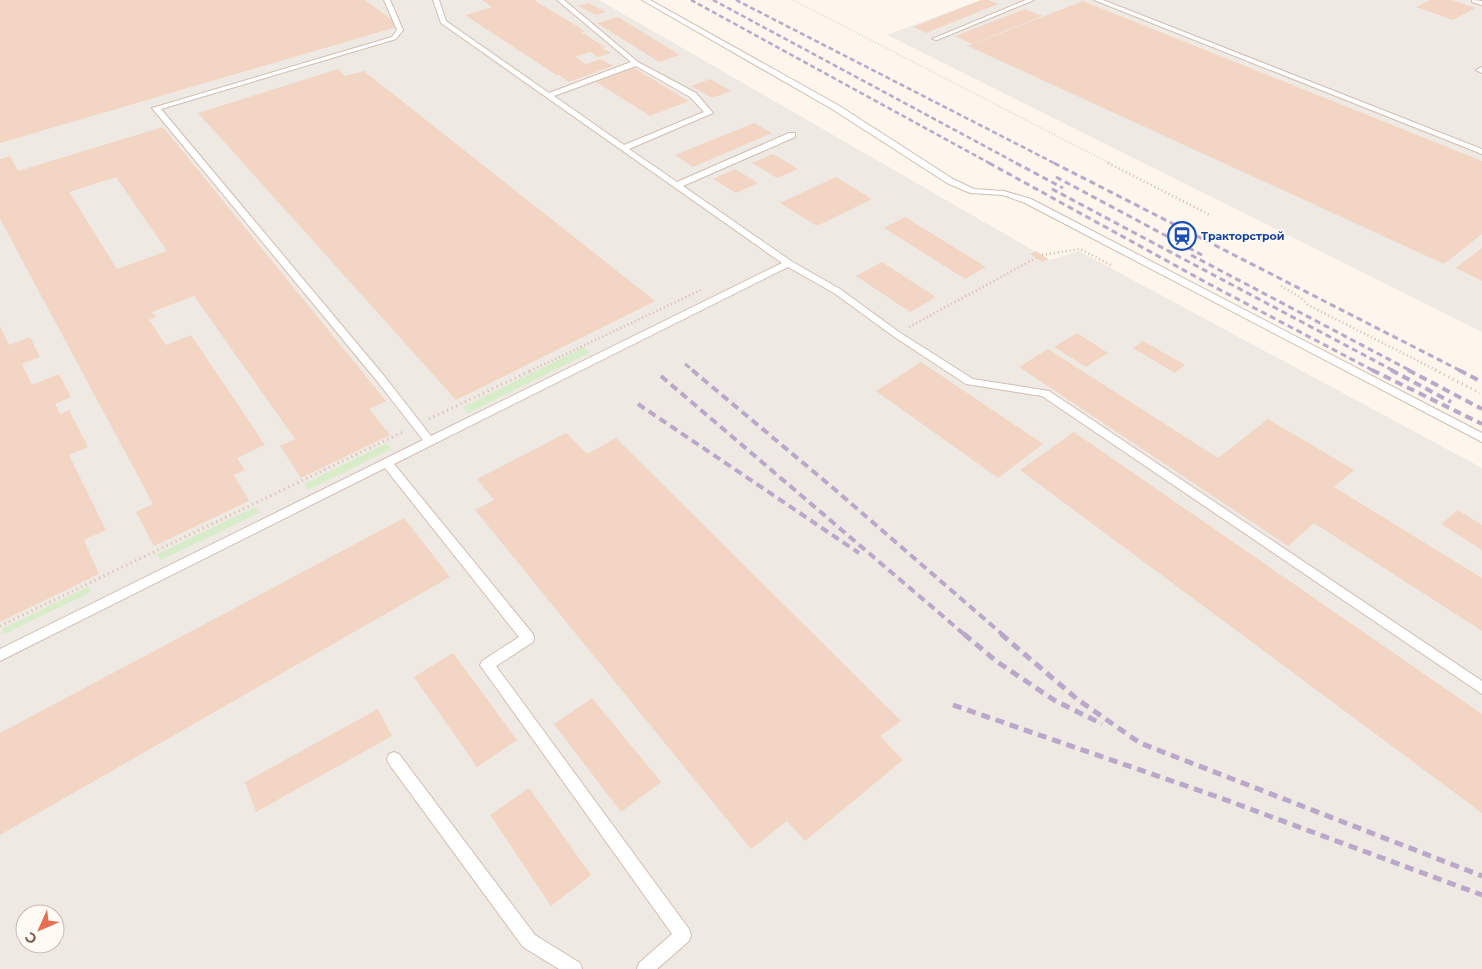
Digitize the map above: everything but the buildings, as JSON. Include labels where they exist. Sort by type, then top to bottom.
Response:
[{"type":"lane","points":[[387,0],[400,30],[394,38],[156,108],[430,442]]},
{"type":"lane","points":[[436,0],[443,22],[788,263],[837,291],[896,334],[970,382],[1045,393],[1482,688]]},
{"type":"lane","points":[[560,0],[636,63],[693,95],[709,113],[624,148]]},
{"type":"lane","points":[[645,0],[835,107],[950,181],[973,191],[1004,193],[1028,201],[1482,438]]},
{"type":"lane","points":[[934,39],[1032,0]]},
{"type":"lane","points":[[1097,0],[1482,152]]},
{"type":"lane","points":[[1474,1],[1482,3]]},
{"type":"lane","points":[[550,95],[636,63]]},
{"type":"lane","points":[[677,184],[792,135]]},
{"type":"lane","points":[[0,654],[788,263]]},
{"type":"lane","points":[[387,463],[528,638],[487,665],[683,935],[645,969]]},
{"type":"lane","points":[[394,759],[530,942],[574,969]]},
{"type":"path","points":[[793,0],[1210,215]]},
{"type":"path","points":[[1042,255],[1080,249],[1113,266]]},
{"type":"path","points":[[896,334],[1036,258]]},
{"type":"path","points":[[1281,286],[1300,297],[1308,305],[1480,393]]},
{"type":"path","points":[[0,626],[703,289]]},
{"type":"shaded area","points":[[0,0],[599,0],[1050,260],[1079,251],[1482,468],[1482,969],[0,969]]},
{"type":"shaded area","points":[[981,0],[1482,0],[1482,332],[887,35]]},
{"type":"green space","points":[[584,347],[589,353],[468,413],[463,407]]},
{"type":"green space","points":[[387,443],[391,449],[308,490],[304,484]]},
{"type":"green space","points":[[255,507],[259,513],[161,560],[157,554]]},
{"type":"green space","points":[[88,587],[91,592],[4,634],[2,629]]},
{"type":"railway","points":[[691,0],[991,164]]},
{"type":"railway","points":[[713,0],[1018,164]]},
{"type":"railway","points":[[736,0],[1056,164]]},
{"type":"railway","points":[[989,163],[1209,284],[1374,371]]},
{"type":"railway","points":[[1016,163],[1063,188]]},
{"type":"railway","points":[[1054,163],[1461,371]]},
{"type":"railway","points":[[1056,177],[1202,255]]},
{"type":"railway","points":[[1052,189],[1394,371]]},
{"type":"railway","points":[[1191,255],[1411,371]]},
{"type":"railway","points":[[685,364],[694,371]]},
{"type":"railway","points":[[692,370],[832,487],[1003,635]]},
{"type":"railway","points":[[1391,370],[1451,402]]},
{"type":"railway","points":[[1408,370],[1482,409]]},
{"type":"railway","points":[[1459,370],[1482,382]]},
{"type":"railway","points":[[1374,371],[1482,424]]},
{"type":"railway","points":[[661,376],[965,635]]},
{"type":"railway","points":[[638,404],[859,553]]},
{"type":"railway","points":[[964,634],[996,661],[1054,700],[1102,724]]},
{"type":"railway","points":[[1001,634],[1077,699],[1140,743],[1482,876]]},
{"type":"railway","points":[[953,705],[1218,797],[1482,895]]},
{"type":"place","name":"Тракторстрой","points":[[1182,236]]}]
